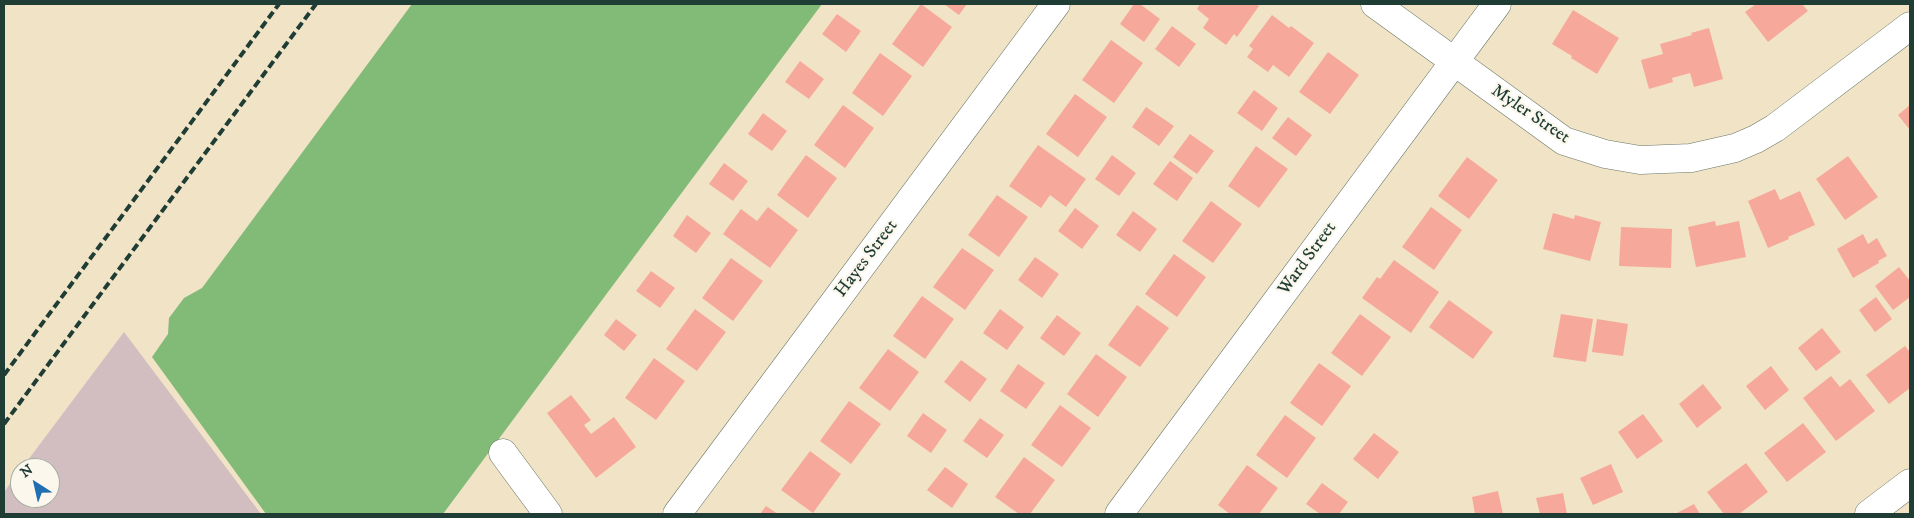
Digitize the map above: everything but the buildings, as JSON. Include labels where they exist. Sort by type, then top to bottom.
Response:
[{"type":"street","name":"Hayes Street","points":[[677,514],[1056,4]]},
{"type":"street","name":"Myler Street","points":[[1375,4],[1564,141],[1605,154],[1640,160],[1692,158],[1726,150],[1756,139],[1775,128],[1910,26]]},
{"type":"street","name":"Ward Street","points":[[1119,514],[1497,4]]},
{"type":"street","points":[[502,453],[548,514]]},
{"type":"street","points":[[1869,514],[1910,483]]},
{"type":"shaded area","points":[[124,332],[261,514],[4,514],[4,492],[10,484],[10,508],[60,508],[60,458],[30,458]]},
{"type":"green space","points":[[412,4],[822,4],[443,514],[266,514],[152,357],[168,334],[169,318],[184,298],[202,288]]},
{"type":"railway","points":[[4,375],[279,4]]},
{"type":"railway","points":[[4,424],[316,4]]}]
